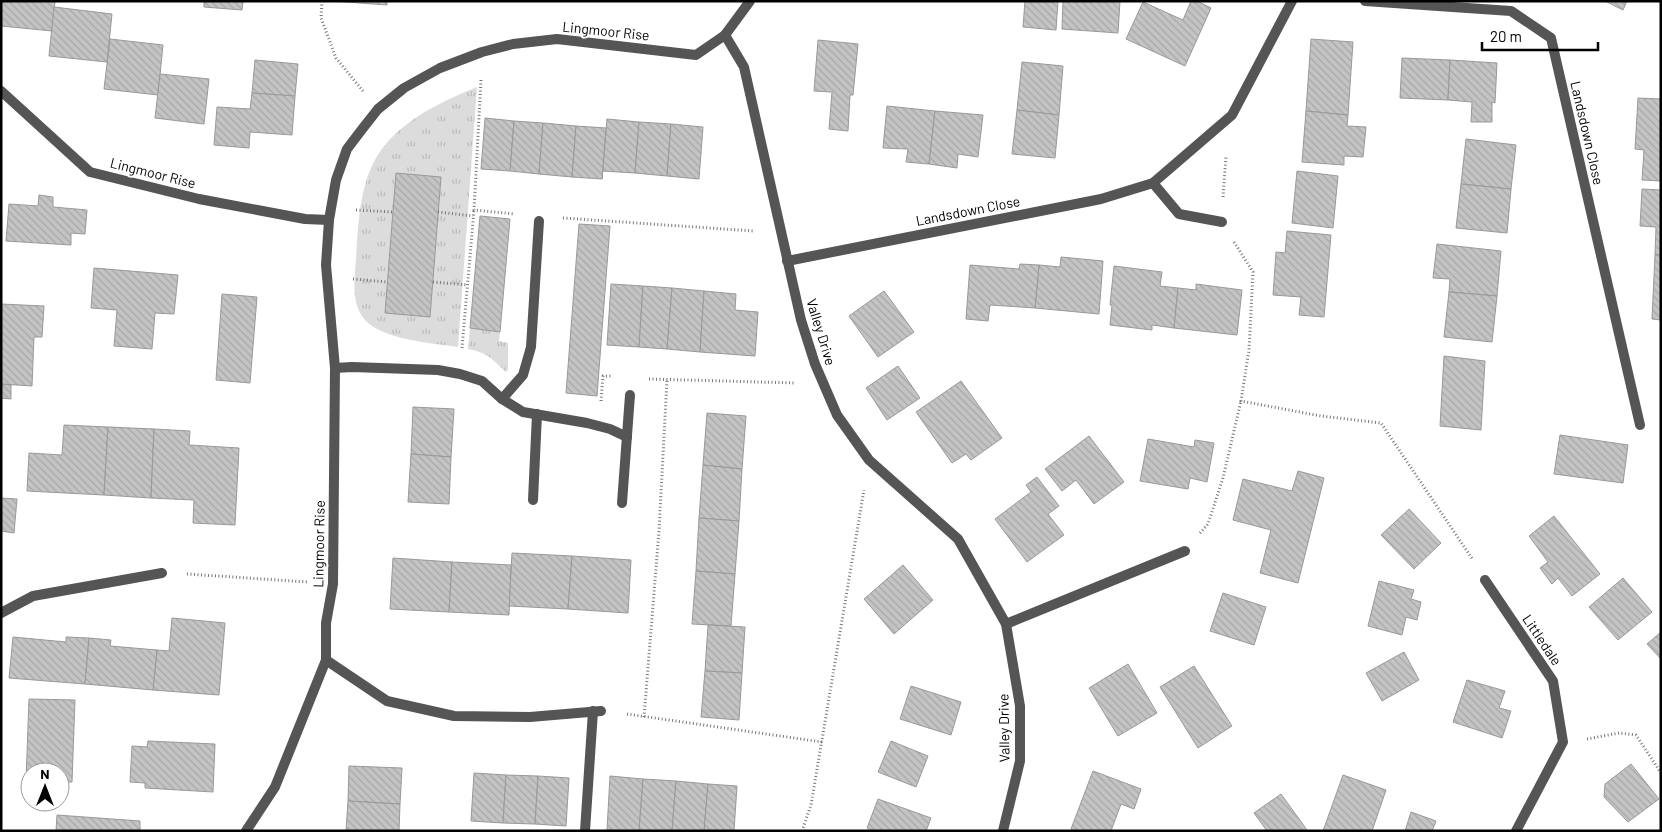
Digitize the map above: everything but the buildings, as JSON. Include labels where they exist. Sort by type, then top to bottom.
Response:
[{"type":"street","points":[[725,35],[750,1]]},
{"type":"street","name":"Landsdown Close","points":[[787,261],[1101,199],[1153,183],[1232,115],[1292,1]]},
{"type":"street","name":"Landsdown Close","points":[[1365,1],[1510,11],[1551,38],[1640,425]]},
{"type":"street","name":"Lingmoor Rise","points":[[246,831],[275,787],[326,660],[326,623],[334,584],[335,368],[326,265],[329,220],[336,180],[348,149],[362,128],[378,110],[404,88],[440,68],[482,52],[513,44],[557,39],[696,54],[725,35]]},
{"type":"street","name":"Valley Drive","points":[[725,35],[744,68],[801,320],[815,364],[837,415],[869,460],[958,539],[1006,624],[1020,706],[1020,760],[1003,831]]},
{"type":"street","name":"Lingmoor Rise","points":[[1,91],[90,172],[199,199],[305,219],[329,220]]},
{"type":"street","points":[[1153,183],[1179,214],[1222,222]]},
{"type":"street","points":[[502,399],[523,375],[531,346],[539,221]]},
{"type":"street","points":[[335,368],[438,370],[460,374],[482,381],[502,399],[523,412],[610,429],[627,437]]},
{"type":"street","points":[[622,503],[630,395]]},
{"type":"street","points":[[533,500],[537,414]]},
{"type":"street","points":[[1006,624],[1185,551]]},
{"type":"street","points":[[1,613],[32,596],[162,573]]},
{"type":"street","name":"Littledale","points":[[1485,580],[1553,681],[1563,742]]},
{"type":"street","points":[[326,660],[387,701],[454,716],[530,717],[597,711],[584,831]]},
{"type":"street","points":[[1516,831],[1563,742]]},
{"type":"path","points":[[322,1],[321,18],[336,58],[362,89]]},
{"type":"path","points":[[462,355],[482,79]]},
{"type":"path","points":[[355,210],[393,212]]},
{"type":"path","points":[[474,210],[520,214]]},
{"type":"path","points":[[438,212],[473,216]]},
{"type":"path","points":[[555,217],[753,232]]},
{"type":"path","points":[[1185,551],[1208,524],[1223,478],[1241,401],[1249,350],[1253,272]]},
{"type":"path","points":[[351,279],[388,282]]},
{"type":"path","points":[[433,282],[468,285]]},
{"type":"path","points":[[592,402],[601,402],[603,376],[621,377]]},
{"type":"path","points":[[640,378],[824,384]]},
{"type":"path","points":[[644,717],[659,531],[667,380]]},
{"type":"path","points":[[1241,401],[1321,416],[1381,423],[1466,547]]},
{"type":"path","points":[[802,831],[811,805],[869,460]]},
{"type":"path","points":[[162,573],[334,584]]},
{"type":"path","points":[[597,711],[822,742]]},
{"type":"path","points":[[1563,742],[1618,733],[1636,735],[1661,773]]},
{"type":"green space","points":[[477,87],[458,347],[408,340],[383,332],[373,327],[360,313],[354,290],[358,223],[367,178],[379,153],[402,128],[430,109]]},
{"type":"green space","points":[[470,328],[500,332],[499,341],[508,343],[508,370],[506,372],[489,357],[468,349]]}]
